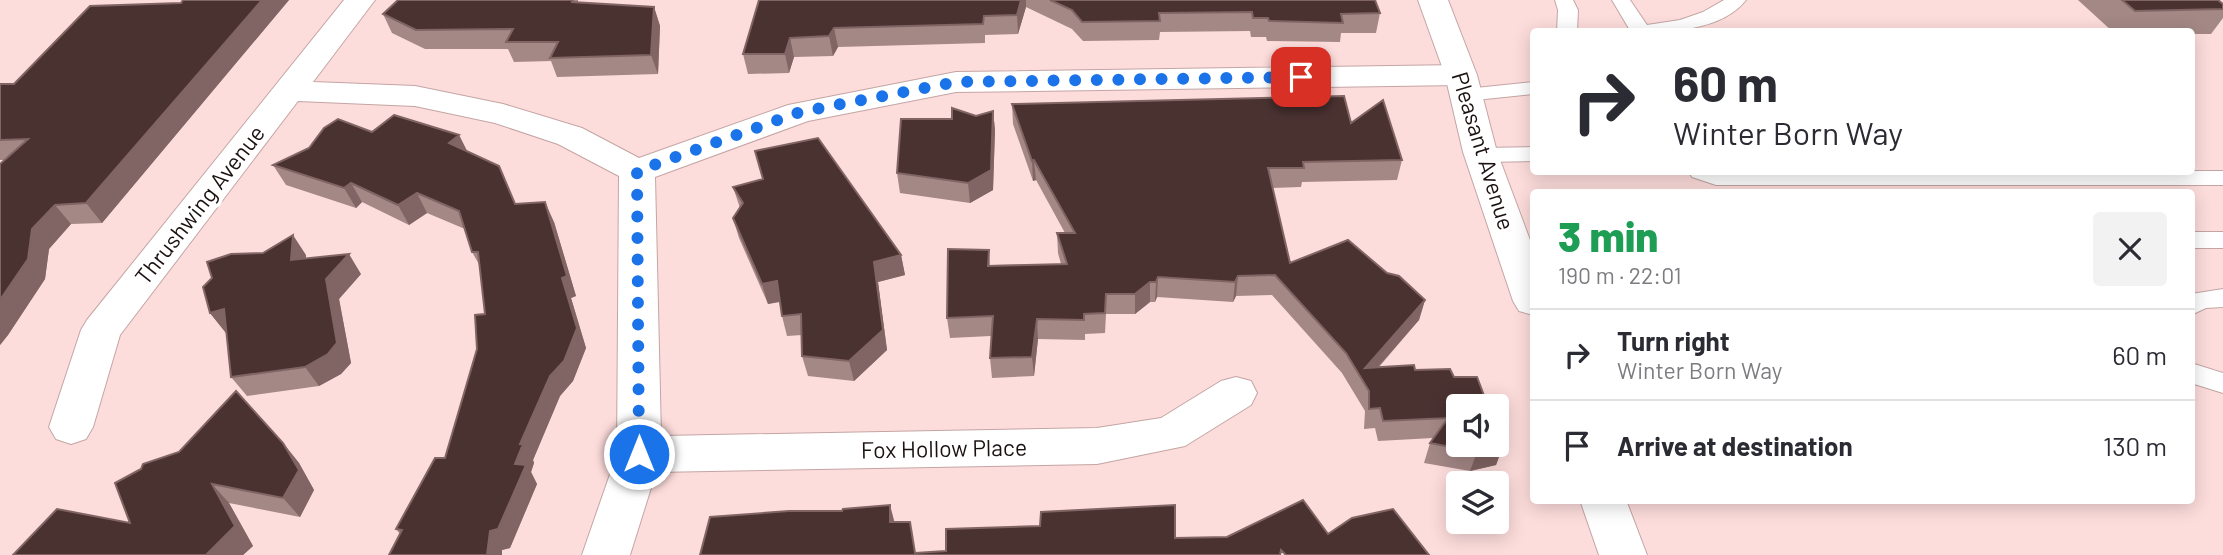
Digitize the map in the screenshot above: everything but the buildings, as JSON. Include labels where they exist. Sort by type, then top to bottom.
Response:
[{"type":"street","name":"Thrushwing Avenue","points":[[71,427],[101,330],[360,0]]},
{"type":"street","name":"Pleasant Avenue","points":[[1433,0],[1463,85],[1481,155],[1522,241],[1530,285]]},
{"type":"street","points":[[290,91],[415,96],[503,114],[570,136],[637,171],[800,112],[956,82],[1463,85]]},
{"type":"street","points":[[606,555],[639,454],[637,171]]},
{"type":"street","name":"Fox Hollow Place","points":[[639,454],[1097,446],[1170,433],[1236,393]]},
{"type":"street","points":[[1604,504],[1623,555]]},
{"type":"lane","points":[[1564,0],[1568,10],[1567,28]]},
{"type":"lane","points":[[1621,0],[1638,28]]},
{"type":"lane","points":[[1689,28],[1737,0]]},
{"type":"lane","points":[[1463,85],[1530,89]]},
{"type":"lane","points":[[1481,155],[1530,154]]},
{"type":"lane","points":[[1708,175],[1716,178],[1798,175],[2223,178]]},
{"type":"lane","points":[[2195,240],[2223,240]]},
{"type":"lane","points":[[2195,304],[2202,300],[2223,298]]},
{"type":"lane","points":[[2195,374],[2223,383]]},
{"type":"route","points":[[639,454],[637,171],[800,112],[956,82],[1301,77]]}]
